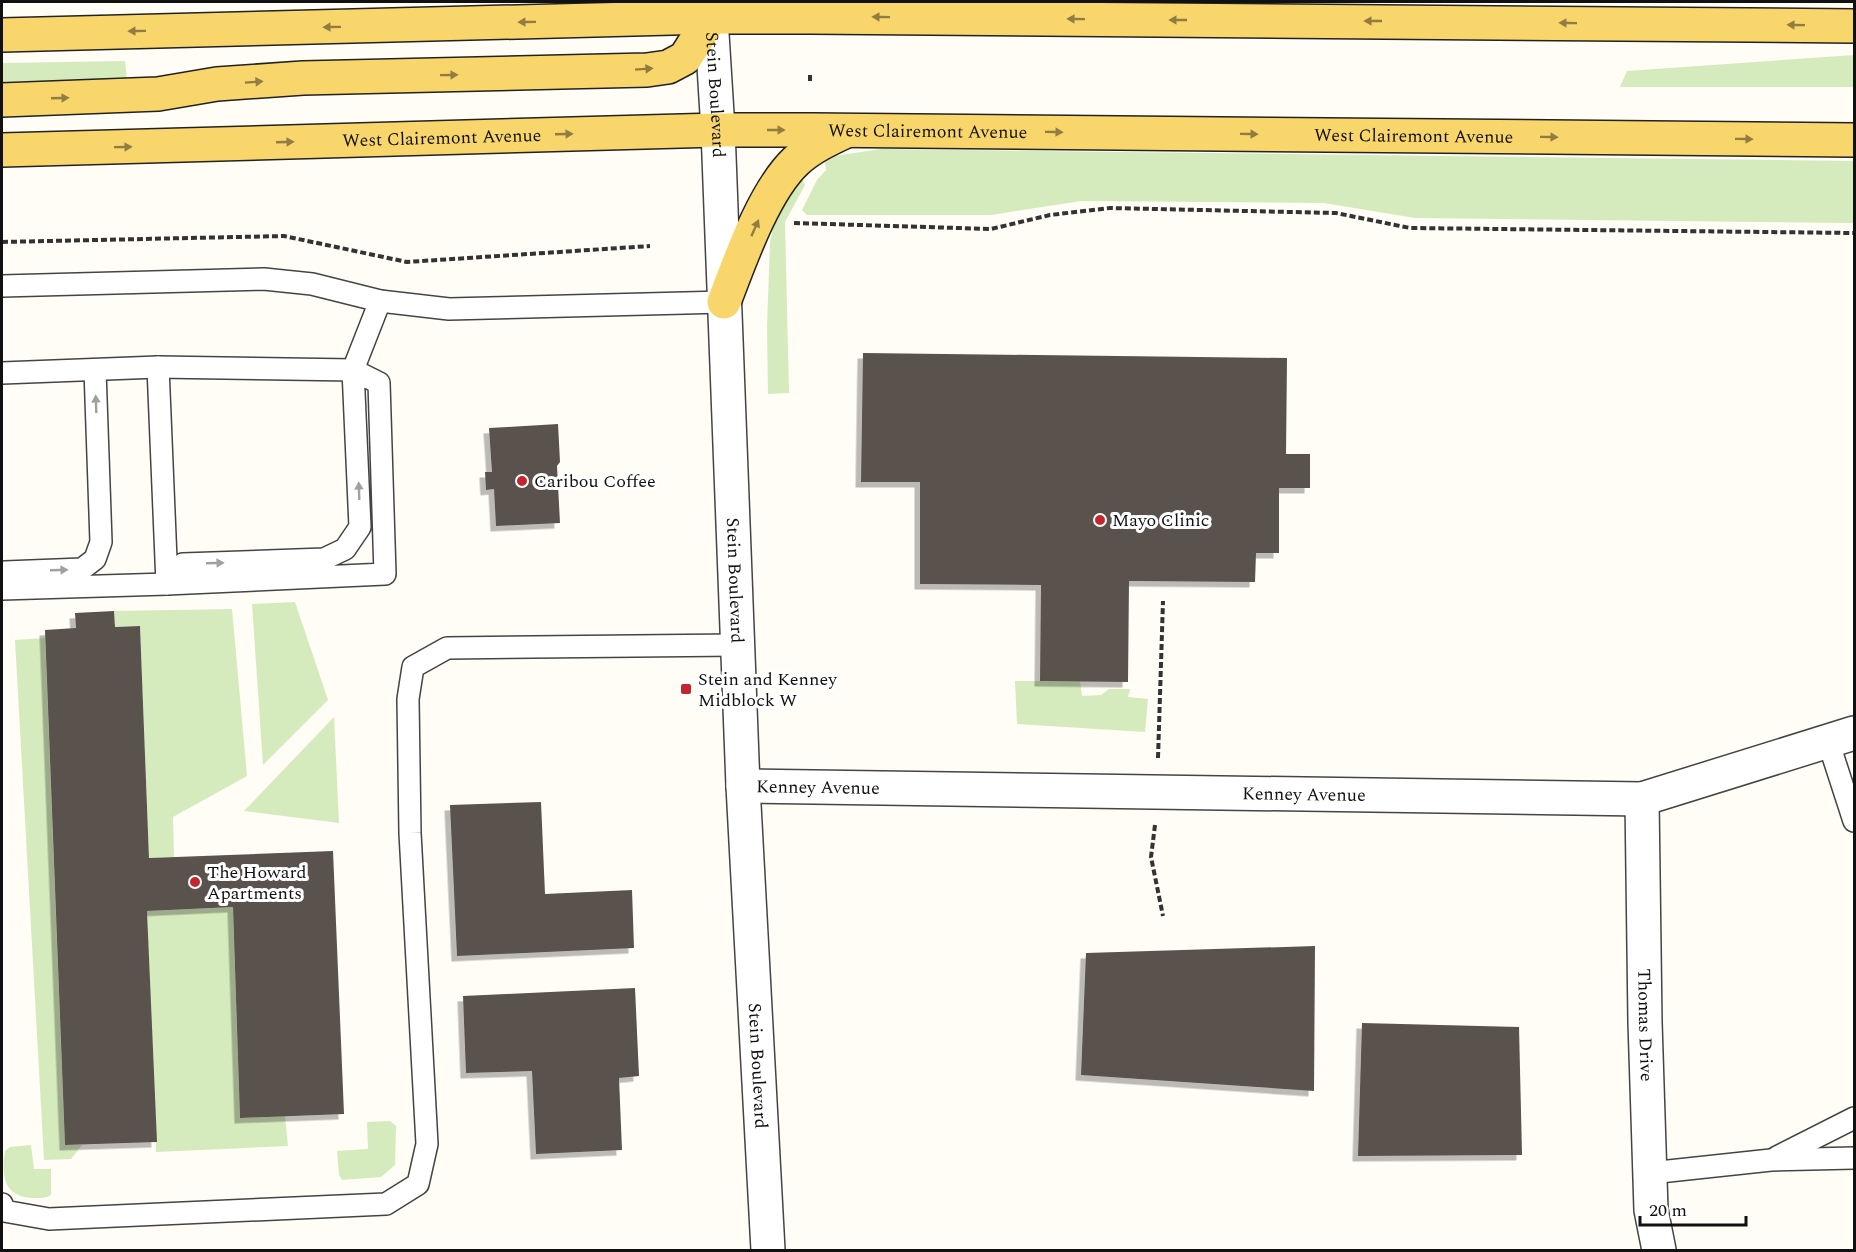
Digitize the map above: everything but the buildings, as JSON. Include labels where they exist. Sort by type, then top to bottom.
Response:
[{"type":"main road","points":[[571,21],[601,2]]},
{"type":"main road","points":[[2,100],[158,94],[217,84],[303,78],[647,70],[668,67],[685,58],[710,9]]},
{"type":"main road","points":[[2,35],[571,21],[710,9],[1854,26]]},
{"type":"main road","name":"West Clairemont Avenue","points":[[2,150],[718,130],[1854,140]]},
{"type":"main road","points":[[724,302],[755,227],[785,172],[813,147],[848,130]]},
{"type":"street","name":"Stein Boulevard","points":[[710,9],[718,130],[742,786],[768,1251]]},
{"type":"street","name":"Kenney Avenue","points":[[742,786],[1642,799],[1841,737]]},
{"type":"street","name":"Thomas Drive","points":[[1642,799],[1645,1022],[1651,1210],[1659,1251]]},
{"type":"lane","points":[[2,286],[264,279],[312,284],[380,301],[449,309],[724,302]]},
{"type":"lane","points":[[167,584],[183,564],[324,559],[345,549],[360,527],[353,370],[380,301]]},
{"type":"lane","points":[[158,367],[167,584]]},
{"type":"lane","points":[[2,373],[158,367],[353,370],[380,383],[385,574],[2,589]]},
{"type":"lane","points":[[2,574],[5,572],[82,569],[95,559],[101,542],[95,370]]},
{"type":"lane","points":[[2,1204],[4,1211],[49,1219],[386,1204],[418,1184],[427,1144],[410,833],[408,699],[413,667],[447,648],[737,645]]},
{"type":"lane","points":[[1841,737],[1854,821]]},
{"type":"lane","points":[[1771,1160],[1854,1118]]},
{"type":"lane","points":[[1650,1173],[1771,1160],[1854,1158]]},
{"type":"path","points":[[810,75],[810,82]]},
{"type":"path","points":[[792,223],[991,229],[1050,215],[1110,208],[1336,213],[1410,228],[1854,233]]},
{"type":"path","points":[[2,242],[284,236],[407,262],[650,246]]},
{"type":"green space","points":[[1854,55],[1854,87],[1620,87],[1627,71]]},
{"type":"green space","points":[[125,61],[127,81],[2,85],[2,63]]},
{"type":"green space","points":[[881,149],[1854,161],[1854,223],[1415,218],[1324,203],[1081,201],[991,215],[807,215],[802,210],[817,180],[826,170],[825,162],[834,156]]},
{"type":"green space","points":[[801,176],[805,185],[785,222],[789,393],[768,394],[767,327],[770,242],[777,209]]},
{"type":"green space","points":[[295,602],[328,700],[263,765],[252,604]]},
{"type":"green space","points":[[232,609],[247,776],[173,817],[174,857],[149,858],[140,626],[115,627],[114,611]]},
{"type":"green space","points":[[45,638],[65,1145],[82,1145],[71,1159],[44,1160],[15,640]]},
{"type":"green space","points":[[1015,681],[1080,681],[1082,696],[1101,695],[1109,689],[1130,689],[1128,697],[1148,699],[1145,732],[1017,724]]},
{"type":"green space","points":[[334,717],[339,823],[244,811]]},
{"type":"green space","points":[[233,907],[240,1118],[285,1116],[288,1146],[156,1152],[147,911]]},
{"type":"green space","points":[[390,1121],[396,1126],[395,1165],[381,1177],[342,1180],[339,1175],[337,1151],[368,1149],[367,1122]]},
{"type":"green space","points":[[31,1145],[34,1169],[51,1169],[51,1195],[42,1198],[15,1194],[6,1183],[4,1176],[5,1151],[10,1147]]},
{"type":"place","name":"Caribou Coffee","points":[[522,481]]},
{"type":"place","name":"Mayo Clinic","points":[[1100,520]]},
{"type":"place","name":"Stein and Kenney Midblock W","points":[[686,689]]},
{"type":"place","name":"The Howard Apartments","points":[[195,882]]}]
